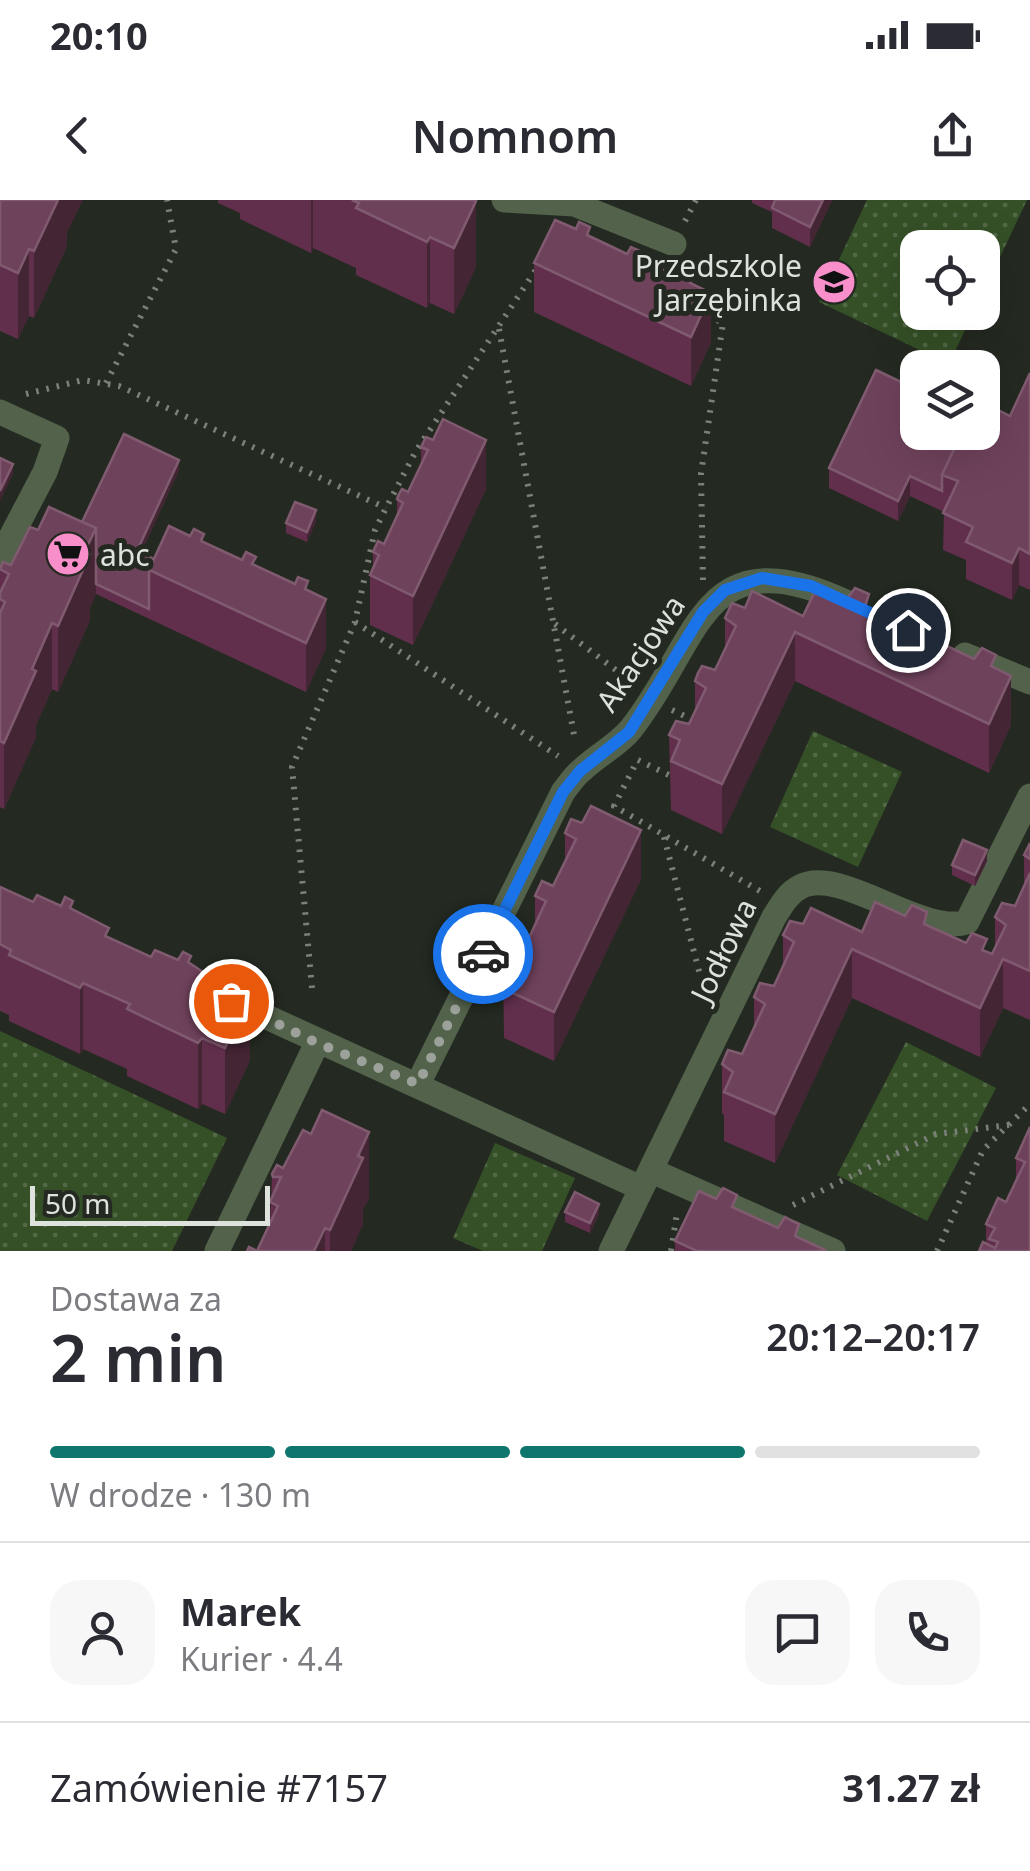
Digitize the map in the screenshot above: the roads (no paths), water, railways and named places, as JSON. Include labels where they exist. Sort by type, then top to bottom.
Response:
[{"type":"street","points":[[504,200],[574,204],[674,244]]},
{"type":"street","points":[[0,412],[56,438],[45,472],[0,558]]},
{"type":"street","name":"Akacjowa","points":[[418,1084],[563,792],[580,771],[629,732],[658,702],[703,612],[725,590],[762,578],[811,586],[875,616]]},
{"type":"street","points":[[940,645],[1030,682]]},
{"type":"street","name":"Jodłowa","points":[[611,1251],[784,900],[803,884],[816,882],[832,884],[947,925],[968,922],[1030,796]]},
{"type":"street","points":[[202,987],[317,1043],[646,1179],[764,1220],[832,1251]]},
{"type":"street","points":[[217,1251],[317,1043]]},
{"type":"place","name":"Przedszkole Jarzębinka","points":[[834,282]]},
{"type":"place","name":"abc","points":[[68,554]]}]
